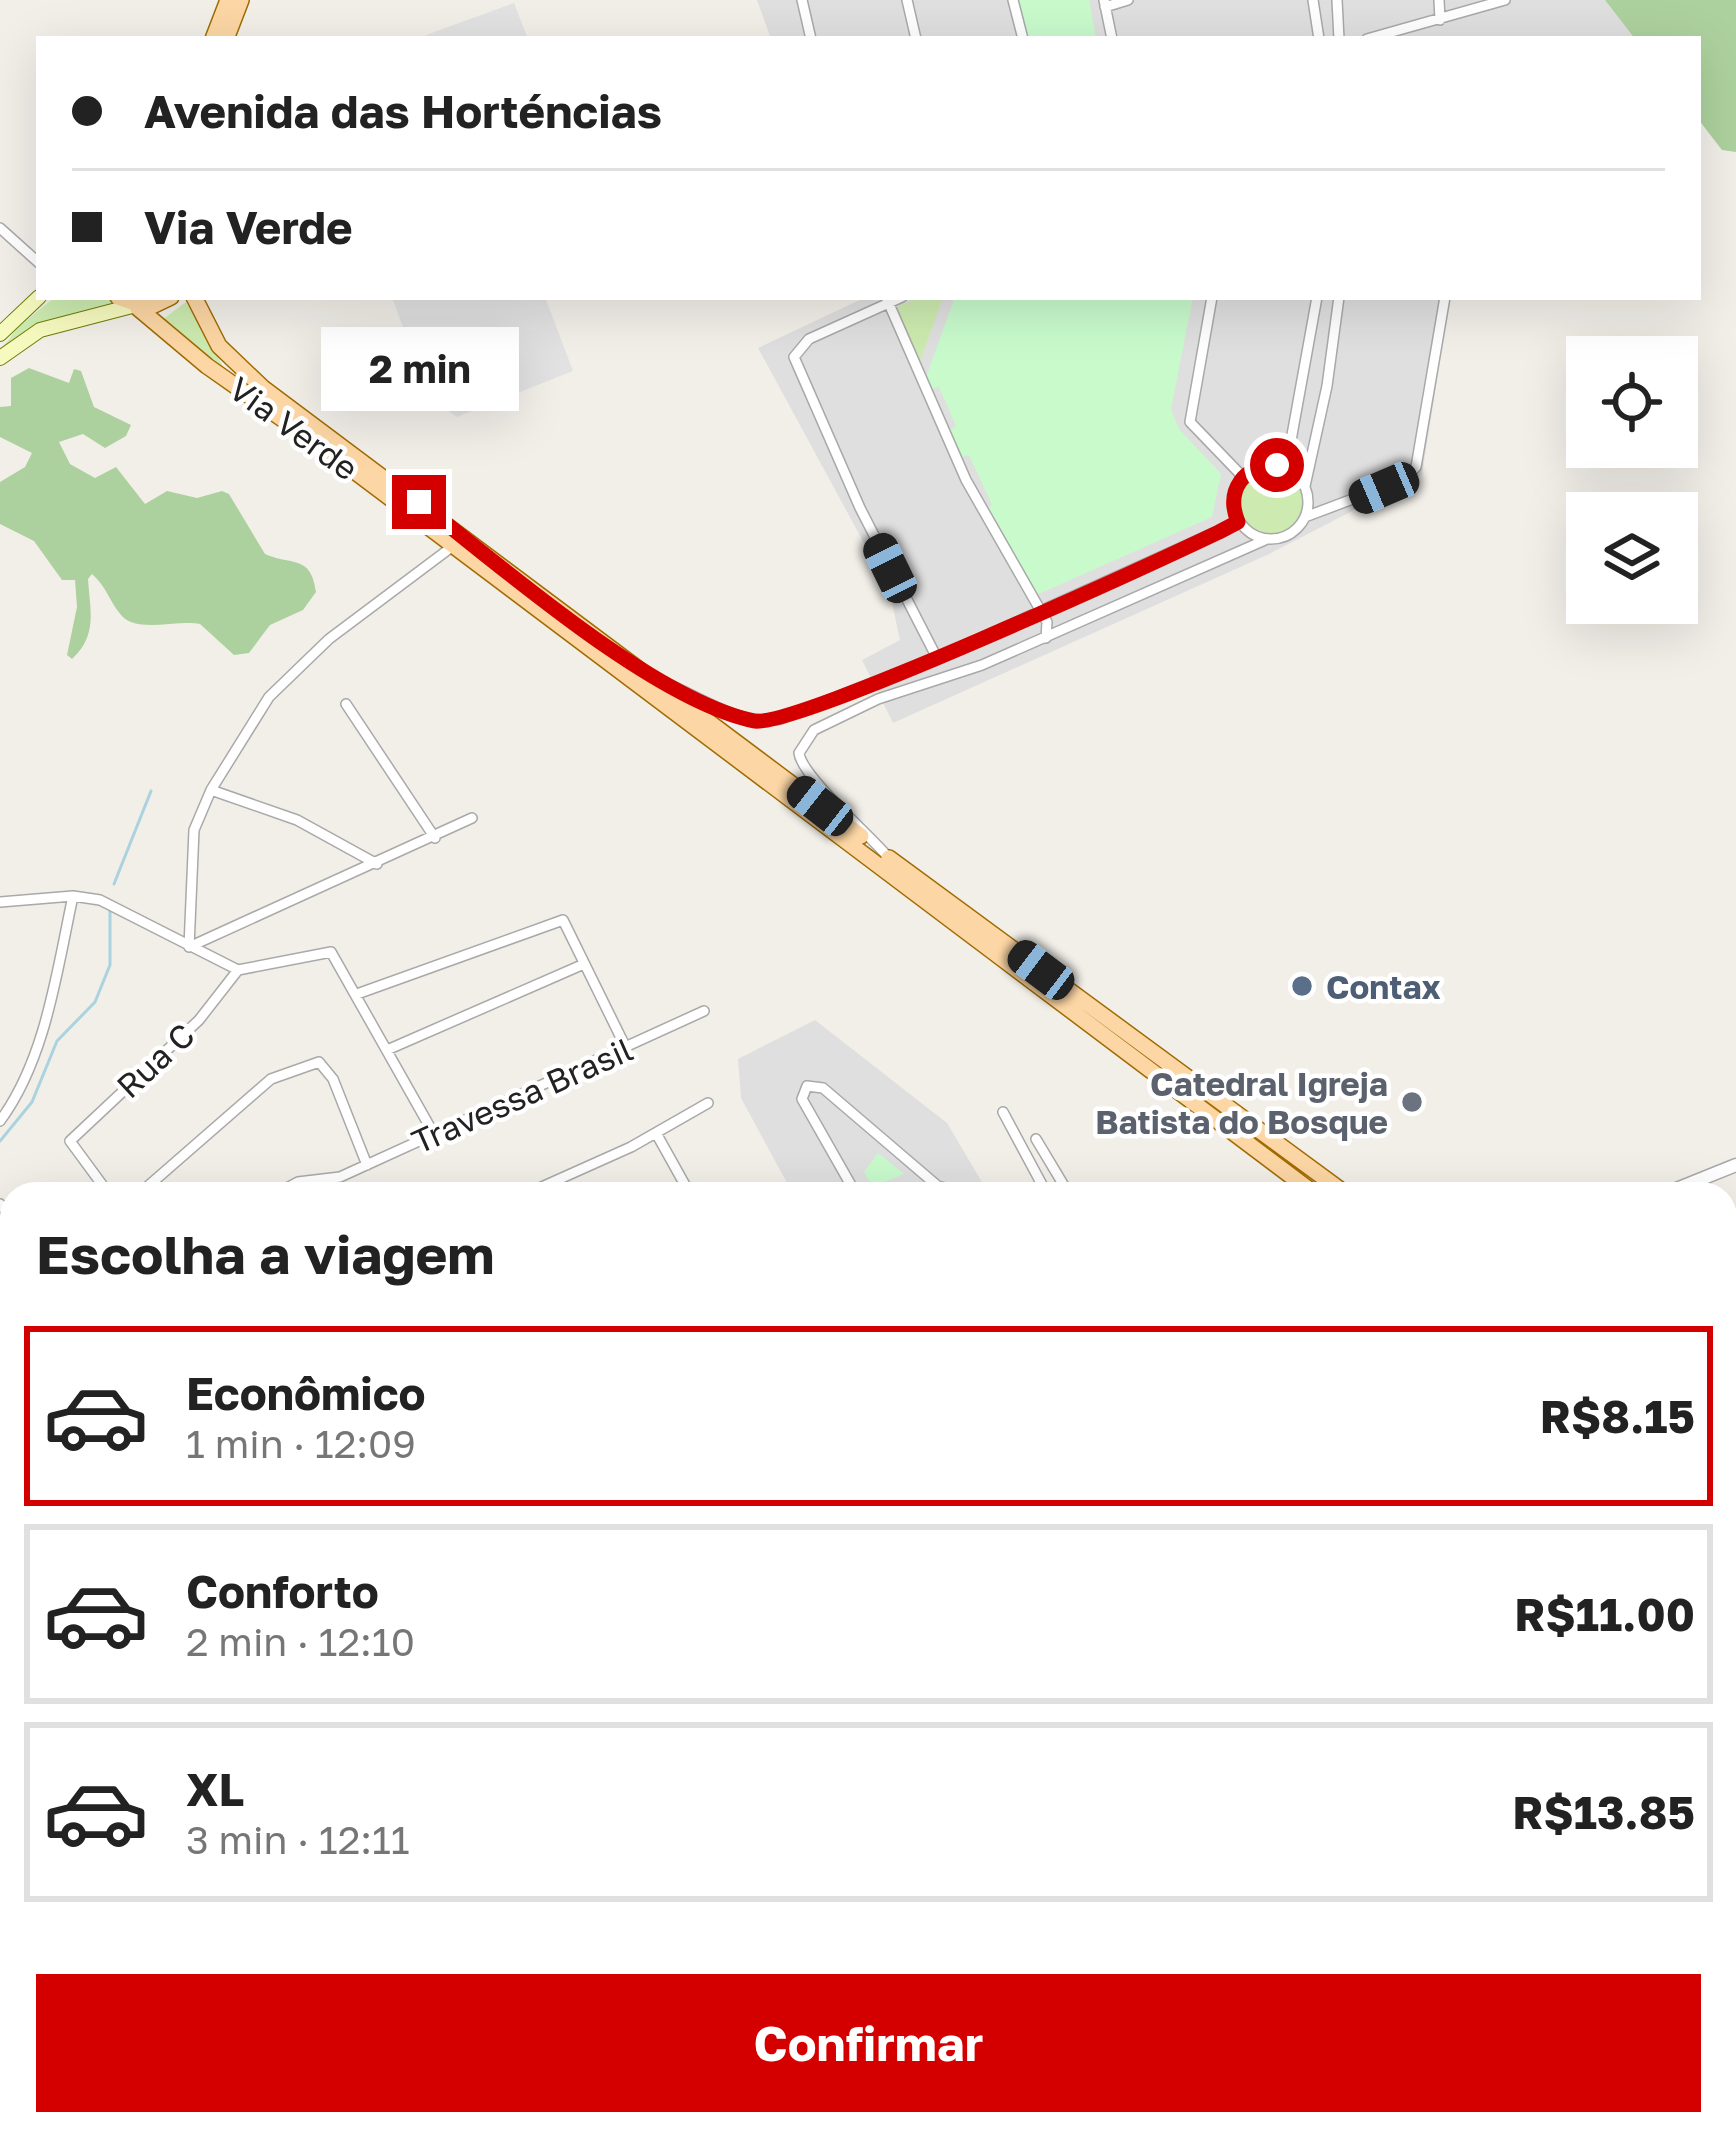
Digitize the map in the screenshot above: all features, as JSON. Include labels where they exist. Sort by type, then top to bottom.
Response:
[{"type":"main road","points":[[215,36],[228,0]]},
{"type":"main road","points":[[227,36],[241,0]]},
{"type":"main road","points":[[233,22],[245,36]]},
{"type":"main road","points":[[0,334],[36,300]]},
{"type":"main road","name":"Via Verde","points":[[196,300],[219,346],[239,368],[888,857],[1330,1182]]},
{"type":"main road","points":[[0,358],[40,330],[129,304]]},
{"type":"main road","name":"Via Verde","points":[[129,304],[1300,1182]]},
{"type":"street","points":[[802,0],[810,36]]},
{"type":"street","points":[[907,0],[915,36]]},
{"type":"street","points":[[1013,0],[1022,36]]},
{"type":"street","points":[[1111,36],[1104,3],[1128,0]]},
{"type":"street","points":[[1313,0],[1319,36]]},
{"type":"street","points":[[1337,0],[1339,36]]},
{"type":"street","points":[[1439,0],[1440,20]]},
{"type":"street","points":[[1378,36],[1505,0]]},
{"type":"street","points":[[0,228],[36,260]]},
{"type":"street","points":[[937,658],[860,508],[794,357],[809,339],[887,300],[966,481],[1047,622],[1046,638]]},
{"type":"street","points":[[1211,300],[1190,422],[1243,477]]},
{"type":"street","points":[[1286,468],[1316,300]]},
{"type":"street","points":[[1305,517],[1305,486],[1328,386],[1339,300]]},
{"type":"street","points":[[792,716],[807,736],[854,711],[1046,638],[1265,539],[1289,535],[1305,517],[1403,480],[1416,467],[1444,300]]},
{"type":"street","points":[[1265,539],[1238,522],[1233,499],[1243,477],[1265,465],[1286,468],[1305,486]]},
{"type":"street","points":[[650,676],[760,722],[792,716],[952,652],[1238,522]]},
{"type":"street","points":[[189,947],[194,830],[211,790],[291,670],[453,547]]},
{"type":"street","points":[[952,652],[946,665],[953,676]]},
{"type":"street","points":[[846,693],[854,711]]},
{"type":"street","points":[[346,704],[435,838]]},
{"type":"street","name":"Via Verde","points":[[807,736],[799,753],[804,772],[838,801],[888,857]]},
{"type":"street","points":[[211,790],[310,826],[377,864]]},
{"type":"street","points":[[189,947],[472,818]]},
{"type":"street","points":[[0,1121],[16,1100],[52,997],[73,896]]},
{"type":"street","points":[[0,902],[73,896],[100,900],[238,970],[331,952],[435,1136]]},
{"type":"street","points":[[357,994],[563,920],[626,1048]]},
{"type":"street","points":[[387,1050],[584,964]]},
{"type":"street","name":"Rua C","points":[[100,1182],[70,1146],[72,1137],[208,1010],[238,970]]},
{"type":"street","name":"Travessa Brasil","points":[[296,1182],[340,1177],[704,1011]]},
{"type":"street","points":[[153,1182],[271,1079],[319,1062],[333,1079],[367,1165]]},
{"type":"street","points":[[849,1182],[802,1099],[807,1086],[823,1088],[933,1182]]},
{"type":"street","points":[[552,1182],[708,1103]]},
{"type":"street","points":[[1003,1112],[1039,1182]]},
{"type":"street","points":[[656,1133],[683,1182]]},
{"type":"street","points":[[1036,1139],[1062,1182]]},
{"type":"street","points":[[1694,1182],[1736,1165]]},
{"type":"street","points":[[340,1177],[342,1182]]},
{"type":"shaded area","points":[[757,0],[1605,0],[1633,36],[770,36]]},
{"type":"shaded area","points":[[514,3],[527,36],[424,36]]},
{"type":"shaded area","points":[[393,300],[546,300],[573,371],[457,417],[428,397]]},
{"type":"shaded area","points":[[860,300],[1450,300],[1422,475],[1267,555],[893,723],[862,660],[900,640],[889,589],[758,348]]},
{"type":"shaded area","points":[[815,1020],[947,1123],[982,1182],[786,1182],[741,1098],[738,1059]]},
{"type":"green space","points":[[1016,0],[1089,0],[1095,36],[1025,36]]},
{"type":"green space","points":[[1605,0],[1736,0],[1736,152],[1722,150],[1701,123],[1701,36],[1633,36]]},
{"type":"green space","points":[[51,300],[111,300],[116,307],[40,325],[0,351],[18,327]]},
{"type":"green space","points":[[912,300],[942,300],[920,362],[897,307]]},
{"type":"green space","points":[[954,300],[1192,300],[1171,409],[1179,429],[1221,474],[1212,517],[1032,597],[986,510],[992,505],[969,455],[962,457],[949,430],[956,426],[939,387],[932,389],[926,377]]},
{"type":"green space","points":[[186,302],[224,368],[162,320]]},
{"type":"green space","points":[[29,368],[69,383],[74,369],[81,371],[94,407],[131,425],[126,436],[105,448],[83,434],[59,442],[70,464],[95,478],[116,467],[145,504],[167,491],[197,498],[222,491],[229,494],[265,554],[299,563],[310,572],[316,592],[303,610],[270,625],[249,653],[234,655],[200,624],[128,621],[92,574],[86,641],[72,659],[67,655],[77,607],[75,580],[62,580],[34,541],[0,524],[0,482],[25,467],[32,453],[0,437],[0,407],[11,406],[11,378]]},
{"type":"green space","points":[[1271,471],[1293,481],[1303,503],[1293,525],[1271,535],[1249,525],[1239,503],[1249,481]]},
{"type":"green space","points":[[878,1153],[904,1174],[869,1182],[864,1172]]},
{"type":"waterway","points":[[114,884],[151,791]]},
{"type":"waterway","points":[[0,1141],[32,1102],[57,1041],[95,1002],[110,965],[110,911]]},
{"type":"place","name":"Contax","points":[[1302,986]]},
{"type":"place","name":"Catedral Igreja Batista do Bosque","points":[[1412,1102]]},
{"type":"route","points":[[419,502],[650,676],[736,716],[760,722],[792,716],[952,652],[1219,532],[1238,522],[1233,499],[1243,477],[1253,469],[1277,465]]}]
